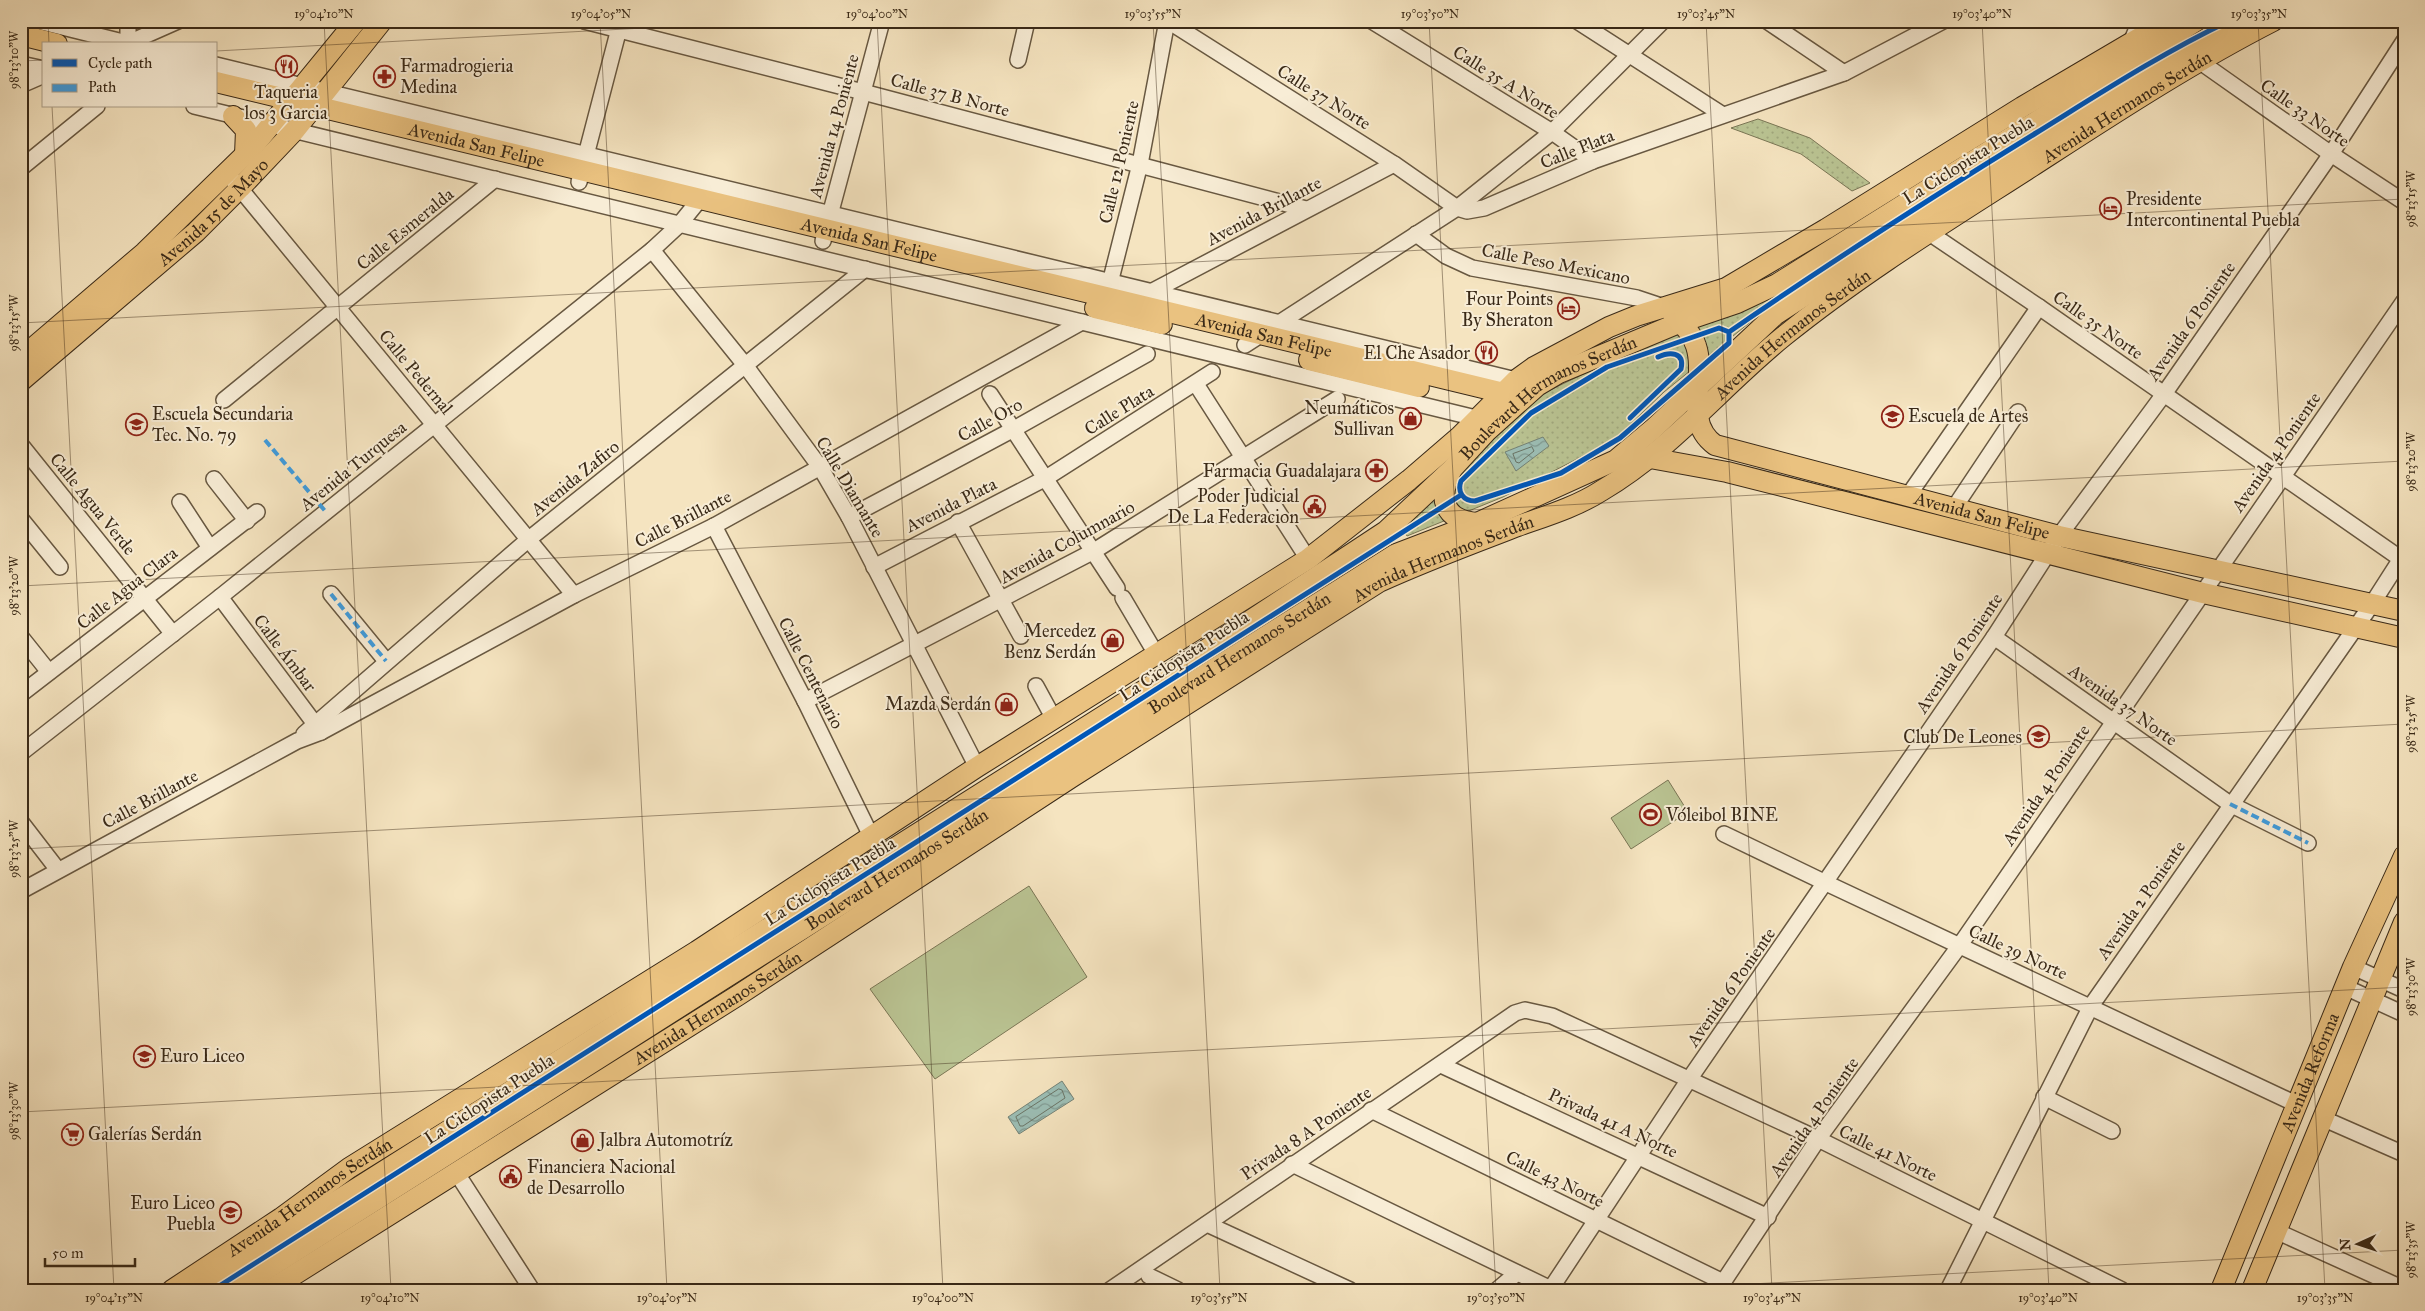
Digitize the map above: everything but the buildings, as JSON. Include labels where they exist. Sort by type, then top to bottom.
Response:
[{"type":"main road","name":"Avenida 15 de Mayo","points":[[234,181],[245,155],[288,106],[356,21]]},
{"type":"main road","name":"Avenida 15 de Mayo","points":[[24,364],[145,252],[234,181],[310,111],[382,21]]},
{"type":"main road","name":"Boulevard Hermanos Serdán","points":[[246,1287],[456,1136],[679,984],[1101,717],[1386,531],[1452,469],[1502,403],[1559,373],[1681,322],[1737,303],[1777,284],[2196,21]]},
{"type":"main road","name":"Boulevard Hermanos Serdán","points":[[196,1290],[456,1136],[484,1129],[1396,554],[1477,524],[1616,460],[1653,429],[1699,384],[1776,315],[1890,240],[1924,226],[2072,121],[2135,83],[2188,56],[2241,21]]},
{"type":"main road","name":"Avenida Hermanos Serdán","points":[[270,1290],[508,1138],[737,996],[1072,777],[1379,582],[1431,558],[1562,510],[1598,493],[1650,458],[1783,337],[1882,264],[1924,226],[2170,79],[2188,56],[2273,21]]},
{"type":"main road","name":"Avenida Hermanos Serdán","points":[[172,1290],[281,1218],[349,1168],[697,951],[872,838],[977,767],[1308,559],[1409,480],[1502,403],[1534,367],[1609,327],[1734,283],[2166,22]]},
{"type":"main road","points":[[21,35],[49,42]]},
{"type":"main road","points":[[21,48],[42,53]]},
{"type":"main road","name":"Avenida San Felipe","points":[[218,83],[288,106]]},
{"type":"main road","name":"Avenida San Felipe","points":[[218,95],[288,106],[581,169],[696,204],[827,228],[1106,296],[1253,340],[1502,403]]},
{"type":"main road","points":[[233,116],[246,130],[245,155]]},
{"type":"main road","points":[[1856,262],[1882,264],[1890,240]]},
{"type":"main road","name":"Avenida San Felipe","points":[[1667,308],[1681,322],[1696,344],[1700,366],[1697,416],[1704,435],[1715,445],[2059,536],[2404,611]]},
{"type":"main road","name":"Avenida San Felipe","points":[[1616,460],[1650,458],[1727,472],[2203,593],[2355,625],[2404,638]]},
{"type":"main road","points":[[1794,489],[1800,467]]},
{"type":"main road","points":[[1452,469],[1444,486],[1446,506],[1458,518],[1477,524]]},
{"type":"main road","points":[[1500,514],[1530,522]]},
{"type":"main road","points":[[1060,714],[1101,717]]},
{"type":"main road","points":[[950,785],[976,782],[1008,767],[1023,766]]},
{"type":"main road","points":[[813,876],[822,878],[829,876],[872,851],[889,850]]},
{"type":"main road","name":"Avenida Reforma","points":[[2221,1290],[2353,967],[2404,856]]},
{"type":"main road","name":"Avenida Reforma","points":[[2252,1290],[2404,922]]},
{"type":"main road","points":[[679,984],[697,951]]},
{"type":"main road","points":[[636,1058],[675,1010]]},
{"type":"main road","points":[[436,1114],[456,1136],[508,1138]]},
{"type":"main road","points":[[484,1129],[526,1127]]},
{"type":"street","points":[[38,21],[120,42]]},
{"type":"street","points":[[128,21],[128,42]]},
{"type":"street","points":[[132,42],[178,21]]},
{"type":"street","name":"Calle 37 B Norte","points":[[584,21],[620,26],[1306,209]]},
{"type":"street","name":"Avenida 14 Poniente","points":[[827,228],[882,21]]},
{"type":"street","points":[[1018,60],[1027,21]]},
{"type":"street","name":"Calle 37 Norte","points":[[1168,21],[1394,164],[1458,208]]},
{"type":"street","name":"Calle 12 Poniente","points":[[1106,296],[1140,164],[1168,21]]},
{"type":"street","name":"Calle 35 A Norte","points":[[1372,21],[1552,132],[1593,161]]},
{"type":"street","points":[[1577,21],[1723,115]]},
{"type":"street","points":[[1253,340],[1458,208],[1552,132],[1663,21]]},
{"type":"street","points":[[1767,21],[1844,73]]},
{"type":"street","name":"Calle Plata","points":[[1458,208],[1467,211],[1484,208],[1593,161],[1844,73],[1898,47],[1943,21]]},
{"type":"street","points":[[2121,67],[2140,21]]},
{"type":"street","points":[[2135,83],[2166,22]]},
{"type":"street","points":[[581,169],[620,26]]},
{"type":"street","name":"Avenida 6 Poniente","points":[[1551,1289],[1688,1081],[1994,637],[2059,536],[2164,394],[2331,154],[2404,40]]},
{"type":"street","name":"Calle 33 Norte","points":[[2188,56],[2404,202]]},
{"type":"street","points":[[21,64],[42,69]]},
{"type":"street","name":"Avenida San Felipe","points":[[218,66],[288,106],[581,169],[1106,296],[1151,292],[1278,324],[1502,403]]},
{"type":"street","points":[[21,85],[42,76]]},
{"type":"street","name":"Avenida San Felipe","points":[[202,108],[233,116],[288,106]]},
{"type":"street","points":[[21,168],[95,108]]},
{"type":"street","name":"Avenida San Felipe","points":[[310,111],[495,179],[679,225],[1082,322],[1502,403]]},
{"type":"street","name":"Avenida Brillante","points":[[1151,292],[1394,164]]},
{"type":"street","name":"Calle Esmeralda","points":[[224,400],[495,179]]},
{"type":"street","name":"Calle Pedernal","points":[[234,181],[574,595]]},
{"type":"street","name":"Avenida Turquesa","points":[[21,753],[220,597],[652,250],[679,225],[696,204]]},
{"type":"street","name":"Calle 35 Norte","points":[[1924,226],[2282,477],[2403,558]]},
{"type":"street","name":"Calle Peso Mexicano","points":[[1416,234],[1446,256],[1472,268],[1637,298],[1667,308]]},
{"type":"street","name":"Calle Diamante","points":[[652,250],[745,365],[820,468],[849,517],[977,767]]},
{"type":"street","name":"Avenida Zafiro","points":[[318,728],[386,661],[529,539],[865,269]]},
{"type":"street","name":"Avenida 4 Poniente","points":[[1721,1286],[1818,1139],[1960,945],[2113,720],[2404,301]]},
{"type":"street","points":[[1908,496],[2039,306]]},
{"type":"street","name":"Calle Brillante","points":[[21,891],[318,728],[574,595],[714,526],[1082,322]]},
{"type":"street","name":"Calle Oro","points":[[849,517],[1014,429],[1147,354]]},
{"type":"street","name":"Calle Plata","points":[[1046,478],[1196,384],[1212,372]]},
{"type":"street","points":[[1196,384],[1308,559]]},
{"type":"street","points":[[990,394],[1094,552],[1156,654]]},
{"type":"street","name":"Avenida Columnario","points":[[805,701],[1094,552],[1337,399]]},
{"type":"street","points":[[1954,508],[2018,412]]},
{"type":"street","name":"Calle Agua Verde","points":[[22,446],[173,634]]},
{"type":"street","name":"Avenida Plata","points":[[874,567],[1046,478]]},
{"type":"street","name":"Calle Agua Clara","points":[[21,694],[252,517],[214,479]]},
{"type":"street","points":[[180,502],[210,548]]},
{"type":"street","points":[[21,519],[60,567]]},
{"type":"street","points":[[958,522],[1020,636]]},
{"type":"street","name":"Calle Centenario","points":[[714,526],[805,701],[872,838]]},
{"type":"street","name":"Avenida 2 Poniente","points":[[1948,1290],[1982,1219],[2091,1006],[2403,558]]},
{"type":"street","points":[[331,594],[386,661]]},
{"type":"street","name":"Calle Ámbar","points":[[220,597],[318,728]]},
{"type":"street","points":[[21,637],[49,672]]},
{"type":"street","name":"Avenida 37 Norte","points":[[1994,637],[2230,804],[2308,843]]},
{"type":"street","points":[[1036,686],[1060,714]]},
{"type":"street","points":[[21,822],[58,870]]},
{"type":"street","name":"Calle 39 Norte","points":[[1724,834],[2296,1104]]},
{"type":"street","points":[[2353,967],[2404,990]]},
{"type":"street","points":[[2345,987],[2404,1014]]},
{"type":"street","name":"Calle 41 Norte","points":[[1525,1010],[1552,1016],[1688,1081],[1818,1139],[2122,1290]]},
{"type":"street","name":"Privada 8 A Poniente","points":[[1110,1290],[1371,1110],[1441,1065],[1515,1013],[1525,1010]]},
{"type":"street","name":"Privada 41 A Norte","points":[[1441,1065],[1639,1155],[1768,1217]]},
{"type":"street","points":[[2044,1097],[2112,1131]]},
{"type":"street","name":"Calle 43 Norte","points":[[1371,1110],[1596,1219],[1721,1286]]},
{"type":"street","points":[[2322,1118],[2404,1154]]},
{"type":"street","points":[[1292,1164],[1551,1289]]},
{"type":"street","points":[[456,1172],[532,1290]]},
{"type":"street","points":[[1206,1224],[1350,1290]]},
{"type":"street","points":[[2276,1231],[2404,1289]]},
{"type":"street","points":[[1497,1290],[1517,1273]]},
{"type":"street","points":[[1149,1276],[1178,1290]]},
{"type":"green space","points":[[1758,119],[1810,138],[1870,183],[1852,191],[1801,154],[1731,128]]},
{"type":"green space","points":[[1775,293],[1775,302],[1664,392],[1614,440],[1503,497],[1407,536],[1401,526],[1540,395],[1647,343]]},
{"type":"green space","name":"Vóleibol BINE","points":[[1668,780],[1688,812],[1631,849],[1611,818]]},
{"type":"green space","points":[[1029,886],[1087,977],[935,1079],[870,989]]},
{"type":"water","points":[[1543,437],[1549,446],[1516,471],[1505,452]]},
{"type":"water","points":[[1062,1081],[1074,1099],[1019,1134],[1008,1117]]},
{"type":"marked path","points":[[265,440],[326,512]]},
{"type":"marked path","points":[[331,594],[386,661]]},
{"type":"marked path","points":[[2230,804],[2308,843]]},
{"type":"cycle path","name":"La Ciclopista Puebla","points":[[1729,332],[1729,343],[1620,438],[1561,473],[1475,501],[1464,498],[1462,495],[1460,489],[1461,481],[1531,413],[1607,367],[1719,328],[1729,332],[1997,157],[2155,60],[2229,21]]},
{"type":"cycle path","points":[[1630,418],[1681,369],[1681,359],[1675,354],[1658,357]]},
{"type":"cycle path","name":"La Ciclopista Puebla","points":[[213,1290],[1461,495]]},
{"type":"place","name":"Taqueria los 3 Garcia","points":[[286,67]]},
{"type":"place","name":"Farmadrogieria Medina","points":[[384,76]]},
{"type":"place","name":"Presidente Intercontinental Puebla","points":[[2110,209]]},
{"type":"place","name":"Four Points By Sheraton","points":[[1569,309]]},
{"type":"place","name":"El Che Asador","points":[[1486,353]]},
{"type":"place","name":"Escuela de Artes","points":[[1892,416]]},
{"type":"place","name":"Neumáticos Sullivan","points":[[1410,418]]},
{"type":"place","name":"Escuela Secundaria Tec. No. 79","points":[[136,424]]},
{"type":"place","name":"Farmacia Guadalajara","points":[[1377,471]]},
{"type":"place","name":"Poder Judicial De La Federacion","points":[[1315,506]]},
{"type":"place","name":"Mercedez Benz Serdán","points":[[1112,641]]},
{"type":"place","name":"Mazda Serdán","points":[[1007,704]]},
{"type":"place","name":"Club De Leones","points":[[2038,737]]},
{"type":"place","name":"Vóleibol BINE","points":[[1650,815]]},
{"type":"place","name":"Euro Liceo","points":[[144,1056]]},
{"type":"place","name":"Galerías Serdán","points":[[72,1134]]},
{"type":"place","name":"Jalbra Automotríz","points":[[583,1140]]},
{"type":"place","name":"Financiera Nacional de Desarrollo","points":[[511,1177]]},
{"type":"place","name":"Euro Liceo Puebla","points":[[231,1213]]}]
